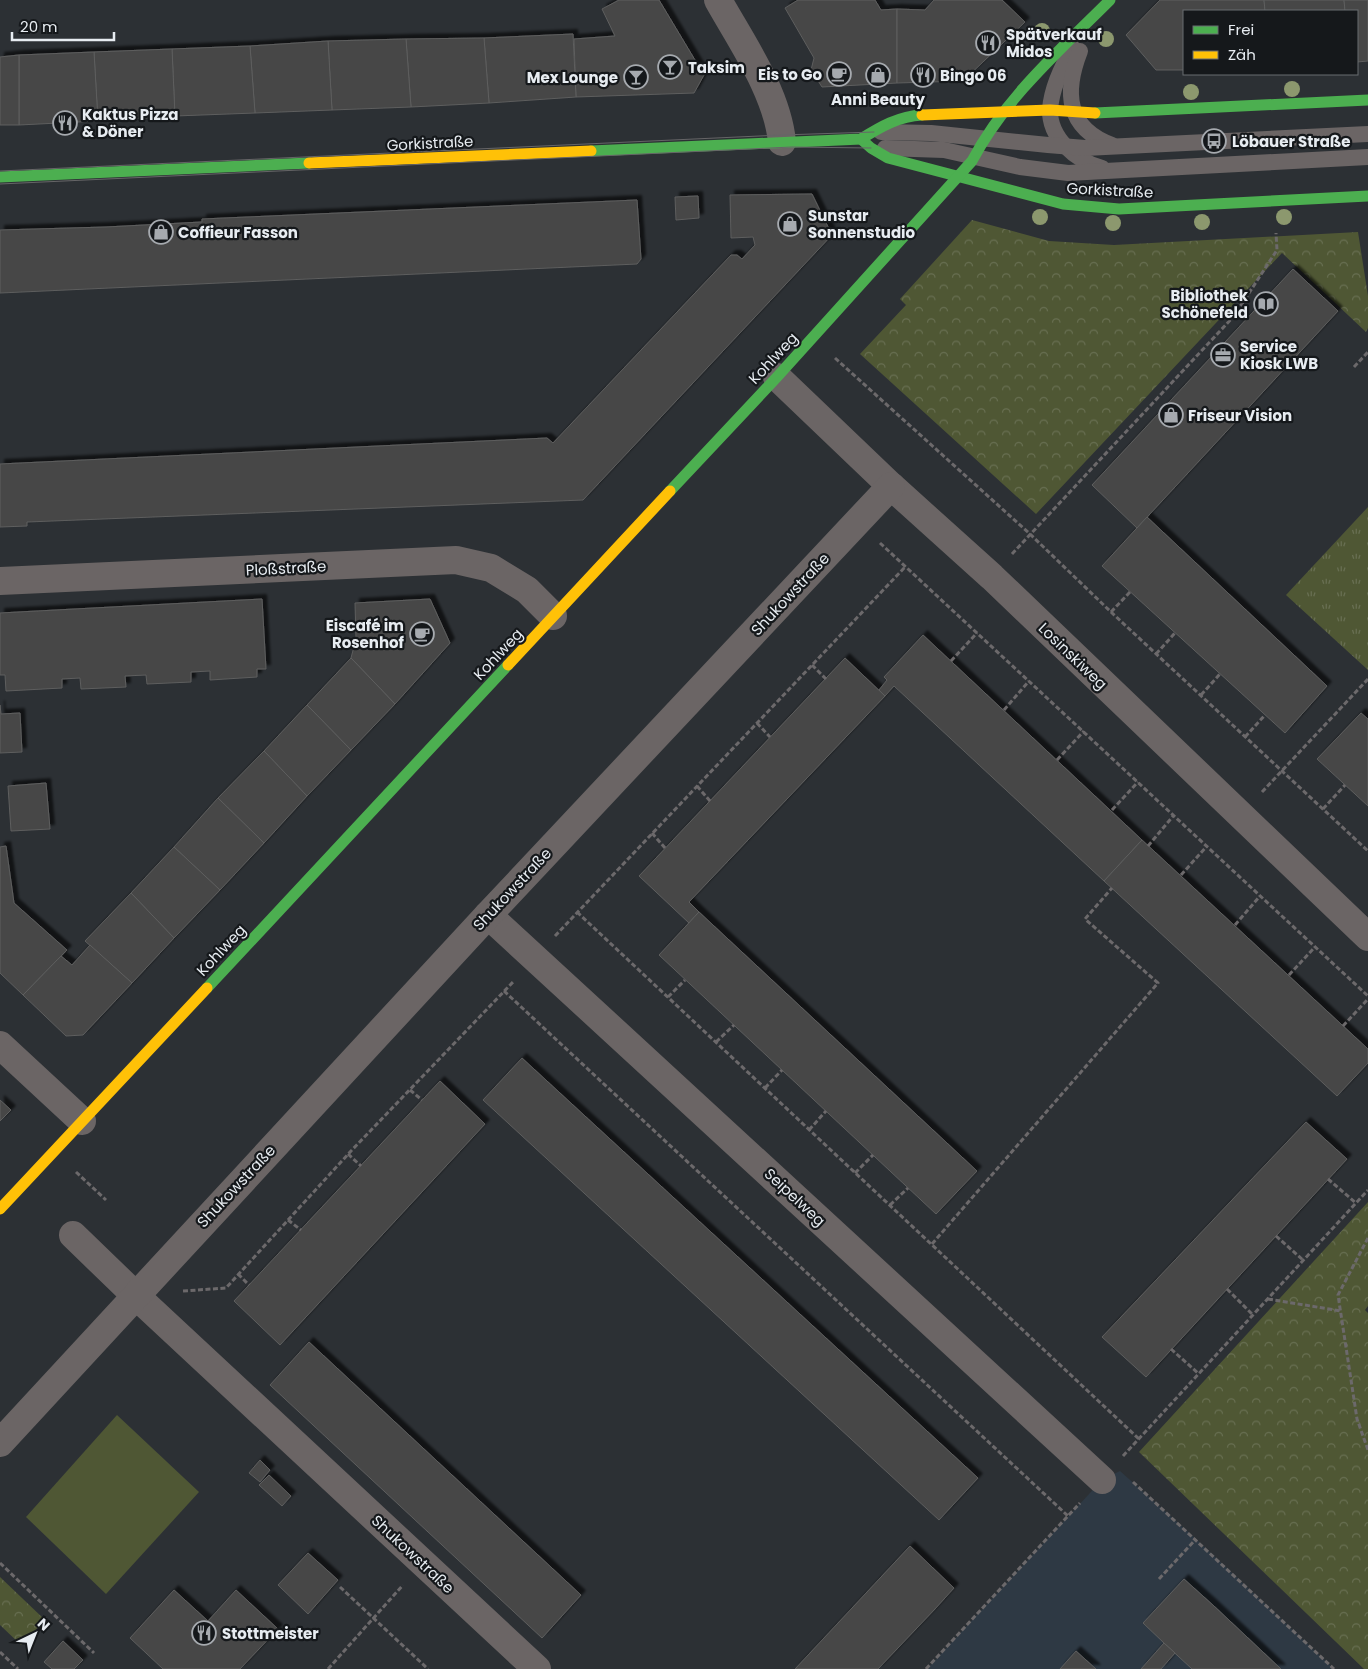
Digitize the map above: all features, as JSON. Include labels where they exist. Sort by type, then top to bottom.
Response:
[{"type":"main road","name":"Kohlweg","points":[[0,1209],[813,337],[959,176],[975,156],[984,138],[1040,70],[1104,5]]},
{"type":"main road","name":"Gorkistraße","points":[[0,177],[782,142],[869,140],[887,123],[912,115],[1050,110],[1102,113],[1368,100]]},
{"type":"main road","name":"Gorkistraße","points":[[869,140],[888,158],[1063,204],[1119,208],[1368,196]]},
{"type":"street","points":[[718,0],[773,102],[782,142]]},
{"type":"street","name":"Losinskiweg","points":[[776,377],[992,577],[1368,937]]},
{"type":"street","name":"Shukowstraße","points":[[0,1444],[135,1295],[488,915],[892,486]]},
{"type":"street","name":"Ploßstraße","points":[[0,581],[456,560],[491,568],[527,590],[553,616]]},
{"type":"street","name":"Seipelweg","points":[[488,915],[1102,1480]]},
{"type":"street","points":[[0,1045],[82,1121]]},
{"type":"street","name":"Shukowstraße","points":[[73,1235],[537,1669]]},
{"type":"lane","points":[[1104,5],[1065,62],[1057,79],[1050,110],[1054,128],[1064,146],[1079,159],[1100,168],[1119,170]]},
{"type":"lane","points":[[1104,5],[1084,40],[1073,68],[1071,95],[1076,119],[1086,132],[1102,142],[1114,146]]},
{"type":"lane","points":[[869,140],[931,133],[1085,148],[1368,134]]},
{"type":"lane","points":[[869,140],[944,150],[1020,167],[1068,173],[1368,158]]},
{"type":"path","points":[[992,577],[1234,316],[1277,250],[1276,233]]},
{"type":"path","points":[[813,337],[1030,534],[1368,851]]},
{"type":"path","points":[[1354,367],[1368,352]]},
{"type":"path","points":[[858,522],[1368,997],[1343,1026]]},
{"type":"path","points":[[135,1295],[226,1288],[348,1154],[906,566]]},
{"type":"path","points":[[1111,612],[1130,592]]},
{"type":"path","points":[[951,661],[977,633]]},
{"type":"path","points":[[1156,654],[1175,633]]},
{"type":"path","points":[[812,664],[826,679]]},
{"type":"path","points":[[1201,695],[1220,674]]},
{"type":"path","points":[[1240,816],[1368,679]]},
{"type":"path","points":[[1004,710],[1029,681]]},
{"type":"path","points":[[1245,737],[1265,715]]},
{"type":"path","points":[[756,723],[770,737]]},
{"type":"path","points":[[1057,760],[1084,731]]},
{"type":"path","points":[[1112,810],[1138,782]]},
{"type":"path","points":[[1323,809],[1346,785]]},
{"type":"path","points":[[697,786],[710,801]]},
{"type":"path","points":[[1148,846],[1174,816]]},
{"type":"path","points":[[652,833],[665,848]]},
{"type":"path","points":[[1181,876],[1207,846]]},
{"type":"path","points":[[932,1244],[1158,983],[1085,919],[1112,888]]},
{"type":"path","points":[[1235,925],[1260,896]]},
{"type":"path","points":[[577,912],[1140,1438]]},
{"type":"path","points":[[1289,975],[1315,947]]},
{"type":"path","points":[[668,997],[685,980]]},
{"type":"path","points":[[504,991],[1068,1516]]},
{"type":"path","points":[[716,1042],[734,1025]]},
{"type":"path","points":[[765,1088],[782,1070]]},
{"type":"path","points":[[410,1090],[422,1100]]},
{"type":"path","points":[[809,1130],[826,1111]]},
{"type":"path","points":[[348,1154],[360,1166]]},
{"type":"path","points":[[855,1173],[873,1155]]},
{"type":"path","points":[[82,1177],[106,1200]]},
{"type":"path","points":[[1328,1179],[1356,1203]]},
{"type":"path","points":[[890,1205],[908,1188]]},
{"type":"path","points":[[926,1669],[1368,1190]]},
{"type":"path","points":[[288,1220],[301,1230]]},
{"type":"path","points":[[1276,1236],[1303,1261]]},
{"type":"path","points":[[1368,1238],[1338,1295],[1357,1419],[1368,1450]]},
{"type":"path","points":[[238,1274],[249,1285]]},
{"type":"path","points":[[1227,1289],[1254,1315]]},
{"type":"path","points":[[1268,1299],[1341,1311]]},
{"type":"path","points":[[1171,1349],[1199,1374]]},
{"type":"path","points":[[1102,1480],[1120,1471],[1196,1539],[1334,1669]]},
{"type":"path","points":[[1159,1579],[1196,1539]]},
{"type":"path","points":[[328,1669],[423,1562]]},
{"type":"path","points":[[0,1563],[94,1653]]},
{"type":"path","points":[[340,1587],[428,1669]]},
{"type":"path","points":[[0,1652],[18,1669]]},
{"type":"shaded area","points":[[1120,1471],[1196,1539],[1334,1669],[927,1669],[1102,1480]]},
{"type":"green space","points":[[972,220],[1049,241],[1114,245],[1358,232],[1368,296],[1368,328],[1366,332],[1282,253],[1036,514],[860,354],[906,305],[900,299]]},
{"type":"green space","points":[[1368,507],[1368,670],[1286,595]]},
{"type":"green space","points":[[1368,1202],[1368,1306],[1365,1310],[1368,1313],[1368,1669],[1364,1669],[1139,1452]]},
{"type":"green space","points":[[117,1415],[199,1492],[106,1594],[26,1517]]},
{"type":"green space","points":[[0,1577],[45,1620],[21,1645],[0,1625]]},
{"type":"building","points":[[619,0],[659,0],[704,75],[694,93],[576,97],[574,39],[615,36],[602,9]]},
{"type":"building","points":[[798,0],[875,0],[881,10],[897,9],[897,83],[822,87],[811,70],[814,58],[785,8]]},
{"type":"building","points":[[934,0],[1002,0],[1025,22],[963,81],[897,83],[897,9],[925,10]]},
{"type":"building","points":[[1160,0],[1264,0],[1265,10],[1183,10],[1183,70],[1156,70],[1126,35]]},
{"type":"building","points":[[1264,0],[1344,0],[1345,10],[1265,10]]},
{"type":"building","points":[[1344,0],[1368,0],[1368,61],[1358,62],[1358,10],[1345,10]]},
{"type":"building","points":[[573,34],[576,97],[489,103],[484,38]]},
{"type":"building","points":[[484,38],[489,103],[411,107],[406,39]]},
{"type":"building","points":[[406,39],[411,107],[332,110],[328,41]]},
{"type":"building","points":[[328,41],[332,110],[255,113],[250,46]]},
{"type":"building","points":[[250,46],[255,113],[175,116],[172,49]]},
{"type":"building","points":[[172,49],[175,116],[98,121],[94,52]]},
{"type":"building","points":[[94,52],[98,121],[19,125],[19,55]]},
{"type":"building","points":[[19,55],[19,125],[0,125],[0,57]]},
{"type":"building","points":[[812,194],[832,235],[583,500],[27,522],[27,526],[0,527],[0,464],[547,438],[553,443],[731,255],[737,255],[742,259],[755,245],[753,237],[731,238],[730,195]]},
{"type":"building","points":[[698,196],[699,218],[676,220],[675,197]]},
{"type":"building","points":[[637,200],[641,259],[637,264],[0,293],[0,230],[106,227],[202,222],[202,219]]},
{"type":"building","points":[[1293,269],[1338,311],[1137,528],[1092,485]]},
{"type":"building","points":[[1147,517],[1327,686],[1285,733],[1102,566]]},
{"type":"building","points":[[262,599],[266,669],[257,669],[257,677],[210,680],[210,671],[191,672],[191,682],[147,684],[146,675],[125,676],[126,687],[81,689],[80,678],[62,679],[62,688],[6,691],[5,675],[0,675],[0,613]]},
{"type":"building","points":[[430,599],[450,643],[395,704],[351,658],[356,639],[355,603]]},
{"type":"building","points":[[923,635],[1142,840],[1104,881],[894,686],[885,696],[879,690],[887,680],[884,677]]},
{"type":"building","points":[[351,658],[395,704],[351,750],[307,705]]},
{"type":"building","points":[[845,658],[885,696],[689,902],[699,912],[689,923],[639,876]]},
{"type":"building","points":[[0,705],[1,714],[20,713],[22,752],[0,753]]},
{"type":"building","points":[[307,705],[351,750],[307,796],[264,751]]},
{"type":"building","points":[[1361,713],[1368,719],[1368,806],[1317,759]]},
{"type":"building","points":[[264,751],[307,796],[264,843],[218,798]]},
{"type":"building","points":[[46,783],[50,829],[11,831],[8,786]]},
{"type":"building","points":[[218,798],[264,843],[220,890],[174,847]]},
{"type":"building","points":[[1142,840],[1368,1049],[1368,1063],[1337,1096],[1104,881]]},
{"type":"building","points":[[6,846],[14,903],[67,950],[23,995],[0,973],[0,847]]},
{"type":"building","points":[[174,847],[220,890],[174,938],[131,893]]},
{"type":"building","points":[[131,893],[174,938],[132,983],[85,941]]},
{"type":"building","points":[[699,912],[977,1171],[936,1214],[659,955]]},
{"type":"building","points":[[90,945],[132,983],[83,1035],[66,1036],[23,995],[61,956],[72,965]]},
{"type":"building","points":[[522,1058],[978,1478],[939,1520],[483,1100]]},
{"type":"building","points":[[440,1081],[485,1124],[280,1345],[234,1301]]},
{"type":"building","points":[[0,1100],[11,1110],[0,1121]]},
{"type":"building","points":[[1306,1122],[1347,1159],[1146,1377],[1102,1337]]},
{"type":"building","points":[[309,1342],[581,1595],[542,1638],[270,1385]]},
{"type":"building","points":[[260,1460],[270,1470],[260,1482],[249,1473]]},
{"type":"building","points":[[269,1475],[291,1496],[282,1506],[259,1485]]},
{"type":"building","points":[[910,1546],[954,1588],[935,1609],[878,1669],[795,1669]]},
{"type":"building","points":[[308,1553],[338,1580],[308,1614],[278,1585]]},
{"type":"building","points":[[1184,1579],[1281,1669],[1192,1669],[1143,1623]]},
{"type":"building","name":"Stottmeister","points":[[174,1590],[208,1621],[236,1590],[278,1629],[240,1669],[163,1669],[130,1638]]},
{"type":"building","points":[[63,1641],[83,1660],[74,1669],[52,1669],[44,1662]]},
{"type":"building","points":[[1164,1643],[1175,1653],[1161,1669],[1141,1669]]},
{"type":"building","points":[[1076,1651],[1096,1669],[1060,1669]]},
{"type":"tram line","points":[[0,171],[874,132]]},
{"type":"tram line","points":[[0,184],[792,147],[871,148]]},
{"type":"traffic: fast","points":[[670,491],[777,377],[972,161],[1000,116],[1017,96],[1053,56],[1110,0]]},
{"type":"traffic: fast","points":[[1095,113],[1368,100]]},
{"type":"traffic: fast","points":[[591,151],[861,139],[883,126],[905,117],[922,115]]},
{"type":"traffic: fast","points":[[861,139],[871,148],[888,158],[1063,204],[1119,209],[1368,196]]},
{"type":"traffic: fast","points":[[0,177],[309,163]]},
{"type":"traffic: fast","points":[[207,988],[508,665]]},
{"type":"traffic: slow","points":[[922,115],[1050,110],[1095,113]]},
{"type":"traffic: slow","points":[[309,163],[591,151]]},
{"type":"traffic: slow","points":[[508,665],[670,491]]},
{"type":"traffic: slow","points":[[0,1209],[207,988]]},
{"type":"place","name":"Spätverkauf Midos","points":[[988,43]]},
{"type":"place","name":"Taksim","points":[[670,67]]},
{"type":"place","name":"Eis to Go","points":[[839,74]]},
{"type":"place","name":"Anni Beauty","points":[[878,75]]},
{"type":"place","name":"Bingo 06","points":[[923,75]]},
{"type":"place","name":"Mex Lounge","points":[[636,77]]},
{"type":"place","name":"Kaktus Pizza & Döner","points":[[65,123]]},
{"type":"place","name":"Löbauer Straße","points":[[1214,141]]},
{"type":"place","name":"Sunstar Sonnenstudio","points":[[790,224]]},
{"type":"place","name":"Coffieur Fasson","points":[[161,232]]},
{"type":"place","name":"Bibliothek Schönefeld","points":[[1266,304]]},
{"type":"place","name":"Service Kiosk LWB","points":[[1223,355]]},
{"type":"place","name":"Friseur Vision","points":[[1171,415]]},
{"type":"place","name":"Eiscafé im Rosenhof","points":[[422,634]]},
{"type":"place","name":"Stottmeister","points":[[204,1633]]}]
